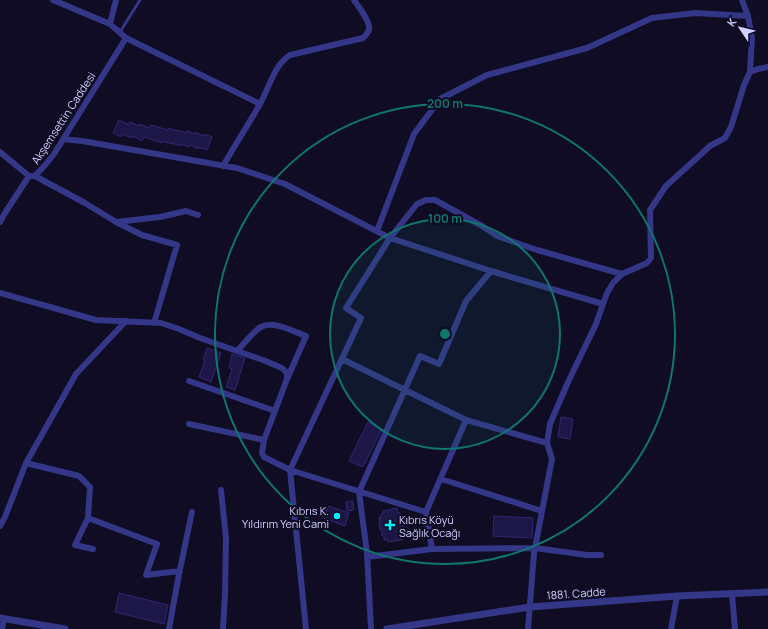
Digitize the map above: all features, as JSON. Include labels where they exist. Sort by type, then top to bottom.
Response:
[{"type":"street","points":[[53,0],[110,24],[126,38],[260,104]]},
{"type":"street","points":[[110,24],[116,0]]},
{"type":"street","points":[[223,166],[260,104],[278,67],[290,54],[362,38],[366,34],[369,30],[367,21],[354,0]]},
{"type":"street","points":[[528,629],[535,548],[552,459],[548,443],[550,424],[596,324],[612,283],[622,274],[647,263],[651,258],[650,210],[666,186],[710,146],[725,138],[732,127],[744,85],[750,72],[752,38],[748,16],[742,0]]},
{"type":"street","points":[[377,232],[414,134],[440,98],[487,75],[587,48],[652,18],[695,13],[748,16]]},
{"type":"street","name":"Akşemsettin Caddesi","points":[[0,222],[32,176],[46,164],[54,154],[126,38]]},
{"type":"street","points":[[750,72],[768,67]]},
{"type":"street","points":[[63,139],[90,142],[237,168],[285,184],[390,238],[491,271],[603,304]]},
{"type":"street","points":[[0,152],[32,176],[85,203],[116,222],[142,235],[177,245],[154,323]]},
{"type":"street","points":[[306,629],[290,470],[361,318],[346,308],[390,238],[417,204],[426,200],[435,200],[497,236],[537,250],[622,274]]},
{"type":"street","points":[[116,222],[160,217],[186,211],[198,215]]},
{"type":"street","points":[[371,629],[367,557],[359,492],[420,356],[439,364],[466,301],[491,271]]},
{"type":"street","points":[[0,293],[96,320],[162,323],[282,368],[287,373],[287,379]]},
{"type":"street","points":[[0,526],[26,463],[76,374],[126,321]]},
{"type":"street","points":[[237,351],[261,326],[270,324],[306,336],[287,379],[264,440],[262,453],[264,458],[290,470],[426,512]]},
{"type":"street","points":[[342,358],[466,420],[548,443]]},
{"type":"street","points":[[189,382],[275,411]]},
{"type":"street","points":[[432,549],[426,512],[466,420]]},
{"type":"street","points":[[189,424],[264,440]]},
{"type":"street","points":[[26,463],[79,476],[90,486],[88,518],[75,546],[93,549]]},
{"type":"street","points":[[441,479],[542,511]]},
{"type":"street","points":[[221,490],[226,538],[223,629]]},
{"type":"street","points":[[169,629],[192,512]]},
{"type":"street","points":[[88,518],[156,544],[146,575],[180,571]]},
{"type":"street","points":[[367,557],[432,549],[535,548],[601,555]]},
{"type":"street","name":"1881. Cadde","points":[[387,629],[424,626],[530,607],[677,596],[768,592]]},
{"type":"street","points":[[732,594],[735,629]]},
{"type":"street","points":[[671,629],[677,596]]},
{"type":"street","points":[[2,629],[2,619],[64,629]]},
{"type":"lane","points":[[120,32],[140,0]]},
{"type":"building","points":[[119,120],[128,124],[130,122],[139,126],[140,124],[149,128],[151,125],[186,133],[187,131],[195,134],[195,132],[204,136],[204,134],[212,137],[207,150],[198,147],[198,149],[190,145],[189,147],[181,144],[180,146],[163,141],[162,143],[144,137],[142,141],[133,136],[132,138],[122,134],[121,137],[113,133]]},
{"type":"building","points":[[207,348],[221,353],[211,382],[199,377],[205,361],[203,360]]},
{"type":"building","points":[[232,354],[245,358],[235,390],[226,387],[232,369],[229,368]]},
{"type":"building","points":[[561,417],[573,419],[570,439],[558,437]]},
{"type":"building","points":[[368,422],[382,429],[363,467],[349,461]]},
{"type":"building","points":[[353,501],[354,510],[347,511],[346,502]]},
{"type":"building","name":"Kıbrıs K. Yıldırım Yeni Cami","points":[[328,506],[349,513],[345,526],[324,518]]},
{"type":"building","name":"Kıbrıs Köyü Sağlık Ocağı","points":[[397,508],[398,513],[400,513],[400,516],[401,515],[404,532],[401,532],[402,540],[388,542],[387,539],[384,540],[384,536],[382,536],[379,517],[381,518],[381,514],[384,513],[383,511]]},
{"type":"building","points":[[494,516],[533,518],[532,538],[493,536]]},
{"type":"building","points":[[119,593],[168,605],[164,624],[115,612]]},
{"type":"place","name":"Kıbrıs K. Yıldırım Yeni Cami","points":[[337,516]]},
{"type":"place","name":"Kıbrıs Köyü Sağlık Ocağı","points":[[390,525]]}]
